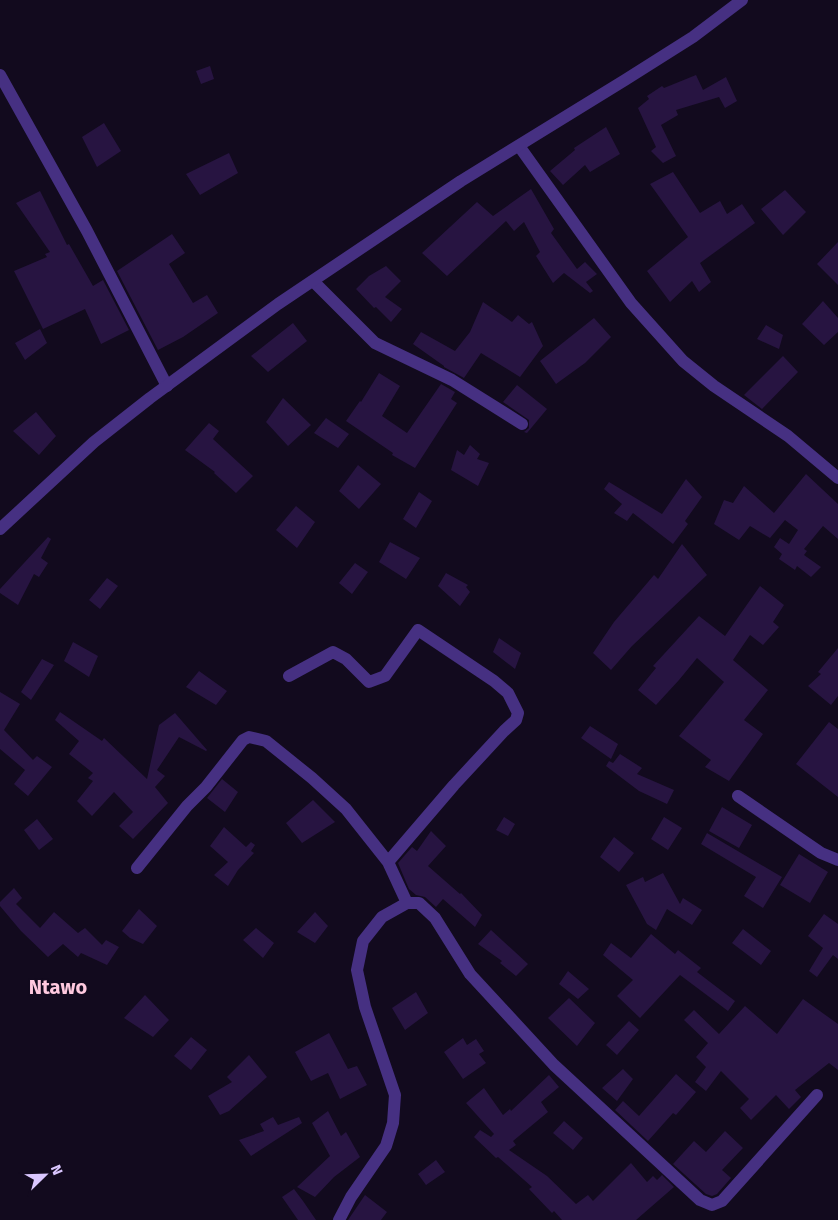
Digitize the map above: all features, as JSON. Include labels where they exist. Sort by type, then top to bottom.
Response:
[{"type":"street","points":[[0,529],[94,442],[166,386],[313,280],[461,180],[519,146],[692,37],[742,0]]},
{"type":"street","points":[[0,75],[87,231],[166,386]]},
{"type":"street","points":[[519,146],[631,303],[683,361],[714,386],[788,436],[838,478]]},
{"type":"street","points":[[313,280],[375,342],[452,380],[522,424]]},
{"type":"street","points":[[289,676],[333,652],[346,659],[369,682],[385,676],[418,630],[494,681],[508,693],[515,704],[518,713],[516,720],[454,785],[388,862]]},
{"type":"street","points":[[137,868],[243,740],[249,737],[266,741],[312,778],[346,809],[388,862],[407,903]]},
{"type":"street","points":[[738,796],[821,853],[838,860]]},
{"type":"street","points":[[339,1220],[351,1198],[386,1146],[393,1123],[395,1095],[365,1007],[357,970],[363,941],[382,918],[407,903],[419,903],[435,918],[470,974],[554,1065],[700,1200],[712,1205],[722,1201],[817,1095]]},
{"type":"building","points":[[210,66],[214,79],[201,84],[196,71]]},
{"type":"building","points":[[696,75],[703,90],[726,77],[737,101],[725,108],[719,97],[676,110],[678,115],[661,125],[676,156],[663,163],[651,151],[656,147],[638,108],[649,99],[647,96],[662,86],[664,88]]},
{"type":"building","points":[[104,123],[121,151],[97,167],[82,137]]},
{"type":"building","points":[[606,127],[620,154],[590,172],[585,165],[563,185],[550,171],[575,150],[574,148]]},
{"type":"building","points":[[229,153],[238,173],[200,195],[186,174]]},
{"type":"building","points":[[673,172],[700,213],[720,201],[727,214],[742,204],[755,223],[700,263],[711,282],[699,292],[692,281],[670,302],[647,271],[688,237],[650,184]]},
{"type":"building","points":[[531,189],[554,229],[551,233],[577,269],[585,262],[597,274],[586,282],[593,291],[590,293],[564,273],[553,283],[536,256],[540,252],[524,222],[514,231],[506,221],[447,276],[422,253],[477,202],[493,216]]},
{"type":"building","points":[[785,190],[806,212],[783,235],[761,209]]},
{"type":"building","points":[[40,191],[67,245],[69,244],[93,286],[103,280],[129,330],[101,344],[85,309],[43,329],[14,271],[47,257],[45,254],[50,252],[16,203]]},
{"type":"building","points":[[172,234],[185,253],[169,264],[193,303],[207,295],[218,313],[183,337],[158,350],[117,271]]},
{"type":"building","points":[[838,242],[838,285],[817,264]]},
{"type":"building","points":[[386,266],[401,281],[385,297],[402,309],[391,322],[356,289],[369,276]]},
{"type":"building","points":[[823,301],[838,318],[838,332],[824,345],[802,324]]},
{"type":"building","points":[[483,302],[512,322],[518,315],[529,324],[532,322],[543,346],[520,377],[481,353],[464,378],[444,367],[413,344],[421,332],[455,351],[470,332]]},
{"type":"building","points":[[594,318],[611,337],[585,363],[556,384],[540,361]]},
{"type":"building","points":[[293,323],[307,341],[268,372],[251,356]]},
{"type":"building","points":[[766,325],[783,335],[779,349],[757,339]]},
{"type":"building","points":[[40,329],[47,343],[25,360],[15,343]]},
{"type":"building","points":[[783,356],[798,372],[762,409],[744,395]]},
{"type":"building","points":[[379,373],[400,386],[382,416],[407,433],[441,384],[455,392],[451,399],[457,403],[415,468],[392,455],[393,453],[346,421],[361,402]]},
{"type":"building","points":[[517,385],[547,409],[527,433],[524,432],[529,428],[529,420],[503,402]]},
{"type":"building","points":[[283,398],[311,425],[288,446],[266,422]]},
{"type":"building","points":[[36,412],[56,436],[39,455],[13,431]]},
{"type":"building","points":[[326,418],[349,434],[338,448],[314,433]]},
{"type":"building","points":[[209,423],[219,431],[213,439],[253,476],[236,493],[215,472],[185,450]]},
{"type":"building","points":[[470,445],[480,454],[477,459],[489,463],[478,486],[451,470],[457,450],[464,455]]},
{"type":"building","points":[[358,465],[381,484],[359,509],[339,491]]},
{"type":"building","points":[[806,474],[838,504],[838,539],[823,526],[804,549],[807,551],[804,555],[821,567],[811,577],[797,566],[795,570],[779,559],[782,554],[774,547],[780,538],[789,544],[798,530],[785,520],[770,538],[750,526],[739,540],[714,524],[724,500],[733,503],[744,486],[774,513]]},
{"type":"building","points":[[686,479],[702,497],[685,521],[688,524],[673,544],[633,513],[627,521],[614,513],[622,504],[604,489],[609,482],[662,514]]},
{"type":"building","points":[[419,492],[432,501],[416,528],[403,519]]},
{"type":"building","points":[[296,506],[315,522],[297,548],[276,530]]},
{"type":"building","points":[[48,537],[51,539],[41,558],[48,563],[39,577],[34,574],[18,605],[0,593],[0,589]]},
{"type":"building","points":[[390,542],[420,558],[406,579],[379,562]]},
{"type":"building","points":[[682,544],[707,575],[632,646],[611,670],[593,653],[614,622],[654,575],[658,579]]},
{"type":"building","points":[[355,563],[368,572],[352,594],[339,583]]},
{"type":"building","points":[[446,573],[468,585],[466,587],[470,592],[460,606],[438,586]]},
{"type":"building","points":[[107,578],[118,586],[100,609],[89,600]]},
{"type":"building","points":[[760,586],[784,605],[773,622],[779,627],[763,645],[750,635],[733,660],[768,690],[744,720],[763,734],[729,781],[705,767],[711,760],[679,736],[724,682],[697,658],[656,705],[638,690],[656,668],[653,666],[699,616],[725,636]]},
{"type":"building","points":[[499,638],[521,653],[515,669],[493,652]]},
{"type":"building","points":[[73,642],[98,656],[89,677],[64,661]]},
{"type":"building","points":[[838,648],[838,696],[831,705],[808,686],[821,674],[818,672]]},
{"type":"building","points":[[42,659],[54,665],[31,700],[21,692]]},
{"type":"building","points":[[199,671],[227,691],[216,705],[186,687]]},
{"type":"building","points":[[0,692],[20,704],[4,730],[33,760],[37,756],[52,767],[28,796],[14,784],[25,770],[0,749]]},
{"type":"building","points":[[60,712],[102,741],[104,738],[147,779],[159,725],[175,713],[207,750],[179,737],[157,770],[165,776],[155,787],[168,803],[133,839],[119,826],[133,812],[114,792],[92,816],[77,801],[93,781],[88,778],[93,773],[69,754],[79,741],[55,720]]},
{"type":"building","points":[[829,722],[838,729],[838,797],[796,764]]},
{"type":"building","points":[[590,726],[618,744],[611,759],[581,738]]},
{"type":"building","points":[[620,754],[642,768],[637,774],[674,790],[667,804],[639,791],[606,766],[609,761],[613,763]]},
{"type":"building","points":[[222,779],[238,792],[225,812],[207,798]]},
{"type":"building","points":[[313,800],[335,822],[302,843],[286,823]]},
{"type":"building","points":[[722,807],[752,825],[739,848],[709,831]]},
{"type":"building","points":[[504,817],[515,824],[508,836],[496,830]]},
{"type":"building","points":[[664,817],[682,828],[668,850],[651,839]]},
{"type":"building","points":[[37,819],[53,839],[39,850],[24,830]]},
{"type":"building","points":[[224,827],[246,847],[251,842],[255,845],[251,851],[254,853],[238,870],[228,886],[214,875],[228,862],[210,846]]},
{"type":"building","points":[[431,831],[446,846],[428,866],[461,893],[482,915],[475,927],[443,899],[436,907],[425,897],[416,895],[409,889],[398,863],[412,847],[417,851]]},
{"type":"building","points":[[707,833],[782,877],[763,908],[744,896],[756,877],[701,844]]},
{"type":"building","points":[[614,837],[634,853],[619,872],[600,857]]},
{"type":"building","points":[[799,854],[828,872],[810,903],[780,885]]},
{"type":"building","points":[[663,873],[680,904],[683,898],[702,910],[692,925],[667,909],[656,930],[647,924],[626,885],[643,877],[645,882]]},
{"type":"building","points":[[14,888],[22,898],[16,904],[40,928],[54,912],[78,933],[85,928],[102,945],[106,940],[119,947],[107,965],[81,953],[78,957],[63,944],[48,957],[21,931],[0,906],[0,902]]},
{"type":"building","points":[[139,909],[157,926],[143,944],[130,938],[122,931]]},
{"type":"building","points":[[315,912],[328,926],[315,943],[297,932]]},
{"type":"building","points":[[824,914],[838,924],[838,959],[833,955],[817,977],[809,971],[823,948],[808,936]]},
{"type":"building","points":[[256,928],[274,943],[263,958],[243,940]]},
{"type":"building","points":[[743,929],[771,951],[761,965],[732,943]]},
{"type":"building","points":[[491,930],[528,964],[516,976],[500,963],[502,961],[478,944]]},
{"type":"building","points":[[651,934],[675,954],[678,950],[701,968],[697,972],[735,1001],[728,1011],[680,975],[640,1018],[617,996],[633,980],[603,955],[611,943],[631,958]]},
{"type":"building","points":[[568,971],[589,989],[578,999],[559,984]]},
{"type":"building","points":[[416,992],[428,1013],[405,1030],[392,1008]]},
{"type":"building","points":[[145,995],[169,1020],[153,1037],[124,1018]]},
{"type":"building","points":[[569,998],[595,1023],[577,1046],[548,1018]]},
{"type":"building","points":[[803,999],[838,1024],[838,1070],[829,1063],[795,1090],[801,1097],[789,1109],[776,1095],[751,1120],[740,1108],[749,1099],[721,1071],[706,1091],[695,1082],[706,1067],[696,1057],[708,1043],[684,1020],[694,1010],[719,1034],[745,1006],[777,1034]]},
{"type":"building","points":[[629,1021],[639,1030],[617,1055],[606,1045]]},
{"type":"building","points":[[329,1033],[348,1069],[357,1066],[367,1085],[340,1099],[328,1073],[311,1081],[295,1052]]},
{"type":"building","points":[[191,1037],[207,1050],[191,1070],[174,1056]]},
{"type":"building","points":[[463,1038],[467,1045],[476,1039],[484,1051],[479,1054],[486,1063],[463,1079],[444,1052]]},
{"type":"building","points":[[249,1055],[267,1077],[229,1111],[220,1115],[208,1096],[232,1082],[227,1077]]},
{"type":"building","points":[[623,1069],[633,1079],[617,1101],[602,1088]]},
{"type":"building","points":[[676,1074],[696,1092],[676,1115],[673,1113],[648,1141],[615,1110],[623,1101],[639,1116]]},
{"type":"building","points":[[549,1075],[559,1087],[541,1102],[548,1112],[513,1141],[516,1145],[509,1150],[547,1176],[576,1204],[588,1195],[593,1201],[631,1163],[647,1182],[653,1176],[657,1180],[662,1175],[674,1187],[636,1220],[562,1220],[554,1211],[552,1213],[529,1189],[532,1187],[498,1157],[496,1158],[474,1137],[480,1130],[491,1137],[494,1134],[466,1103],[484,1088],[503,1115],[510,1109],[511,1111]]},
{"type":"building","points":[[328,1111],[341,1136],[346,1132],[360,1157],[334,1177],[315,1197],[297,1187],[330,1156],[312,1123]]},
{"type":"building","points":[[273,1117],[278,1125],[299,1117],[302,1123],[251,1156],[239,1140],[264,1131],[260,1124]]},
{"type":"building","points":[[564,1121],[583,1138],[573,1150],[553,1133]]},
{"type":"building","points":[[725,1131],[743,1148],[722,1170],[731,1178],[717,1194],[712,1196],[706,1194],[673,1164],[694,1141],[706,1152]]},
{"type":"building","points":[[436,1160],[445,1172],[426,1185],[418,1174]]},
{"type":"building","points":[[294,1189],[316,1220],[298,1220],[282,1197]]},
{"type":"building","points":[[365,1195],[387,1212],[381,1220],[348,1220]]},
{"type":"district","name":"Ntawo","points":[[58,987]]}]
